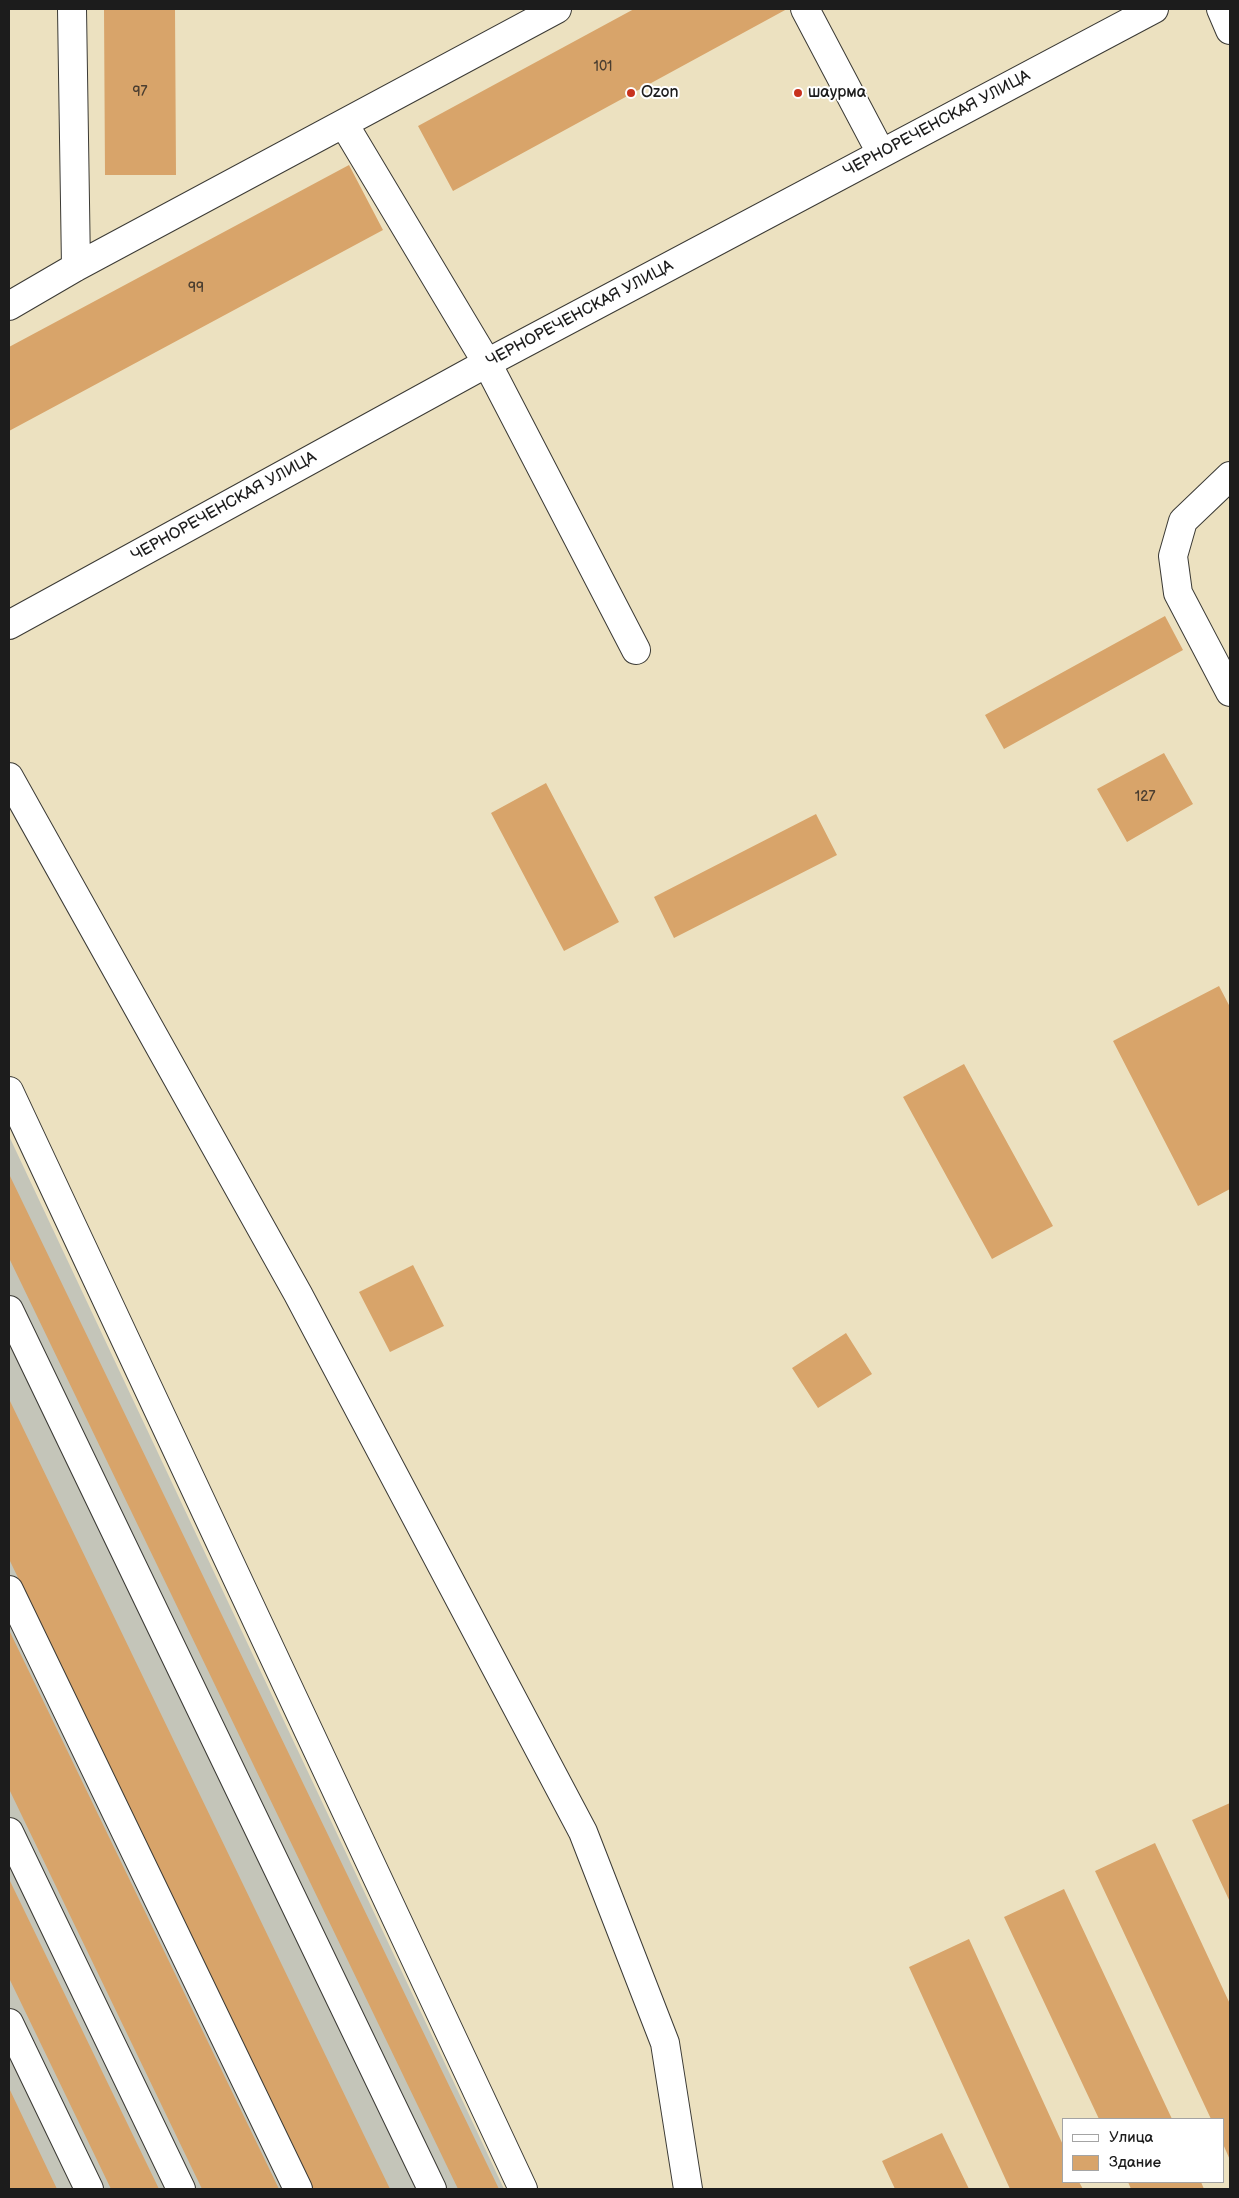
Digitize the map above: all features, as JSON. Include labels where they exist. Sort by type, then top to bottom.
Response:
[{"type":"main road","points":[[72,9],[76,267]]},
{"type":"main road","points":[[9,306],[76,267],[557,9]]},
{"type":"main road","points":[[805,9],[881,153]]},
{"type":"main road","name":"ЧЕРНОРЕЧЕНСКАЯ УЛИЦА","points":[[9,625],[486,363],[1154,9]]},
{"type":"main road","points":[[1221,9],[1230,30]]},
{"type":"main road","points":[[344,124],[486,363],[636,650]]},
{"type":"main road","points":[[1230,476],[1183,522],[1173,556],[1178,593],[1230,692]]},
{"type":"main road","points":[[9,777],[298,1294],[583,1832],[665,2043],[688,2189]]},
{"type":"main road","points":[[9,1091],[523,2189]]},
{"type":"main road","points":[[9,1310],[432,2189]]},
{"type":"main road","points":[[9,1590],[298,2189]]},
{"type":"main road","points":[[9,1832],[181,2189]]},
{"type":"main road","points":[[9,2023],[90,2189]]},
{"type":"shaded area","points":[[9,1136],[504,2189],[9,2189]]},
{"type":"building","points":[[104,9],[175,9],[176,175],[105,175]]},
{"type":"building","points":[[634,9],[787,9],[453,191],[418,126]]},
{"type":"building","points":[[349,165],[383,230],[9,431],[9,347]]},
{"type":"building","points":[[1165,616],[1183,650],[1004,749],[985,715]]},
{"type":"building","points":[[1164,753],[1193,804],[1127,842],[1097,789]]},
{"type":"building","points":[[546,783],[619,922],[564,951],[491,813]]},
{"type":"building","points":[[816,814],[837,855],[674,938],[654,897]]},
{"type":"building","points":[[1219,986],[1230,1007],[1230,1189],[1198,1206],[1113,1041]]},
{"type":"building","points":[[964,1064],[1053,1226],[992,1259],[903,1097]]},
{"type":"building","points":[[9,1174],[499,2189],[458,2189],[9,1258]]},
{"type":"building","points":[[413,1265],[444,1326],[390,1352],[359,1292]]},
{"type":"building","points":[[846,1333],[872,1374],[818,1408],[792,1368]]},
{"type":"building","points":[[9,1399],[390,2189],[313,2189],[9,1559]]},
{"type":"building","points":[[9,1630],[279,2189],[202,2189],[9,1789]]},
{"type":"building","points":[[1230,1803],[1230,1902],[1192,1820]]},
{"type":"building","points":[[1155,1843],[1230,2004],[1230,2160],[1224,2146],[1224,2118],[1211,2118],[1095,1871]]},
{"type":"building","points":[[9,1879],[159,2189],[111,2189],[9,1978]]},
{"type":"building","points":[[1064,1889],[1172,2118],[1099,2118],[1004,1917]]},
{"type":"building","points":[[969,1939],[1062,2143],[1062,2183],[1080,2183],[1083,2189],[1010,2189],[909,1967]]},
{"type":"building","points":[[9,2088],[57,2189],[9,2189]]},
{"type":"building","points":[[942,2133],[969,2189],[895,2189],[882,2161]]},
{"type":"building","points":[[1128,2183],[1201,2183],[1204,2189],[1131,2189]]},
{"type":"place","name":"Ozon","points":[[631,93]]},
{"type":"place","name":"шаурма","points":[[798,93]]}]
